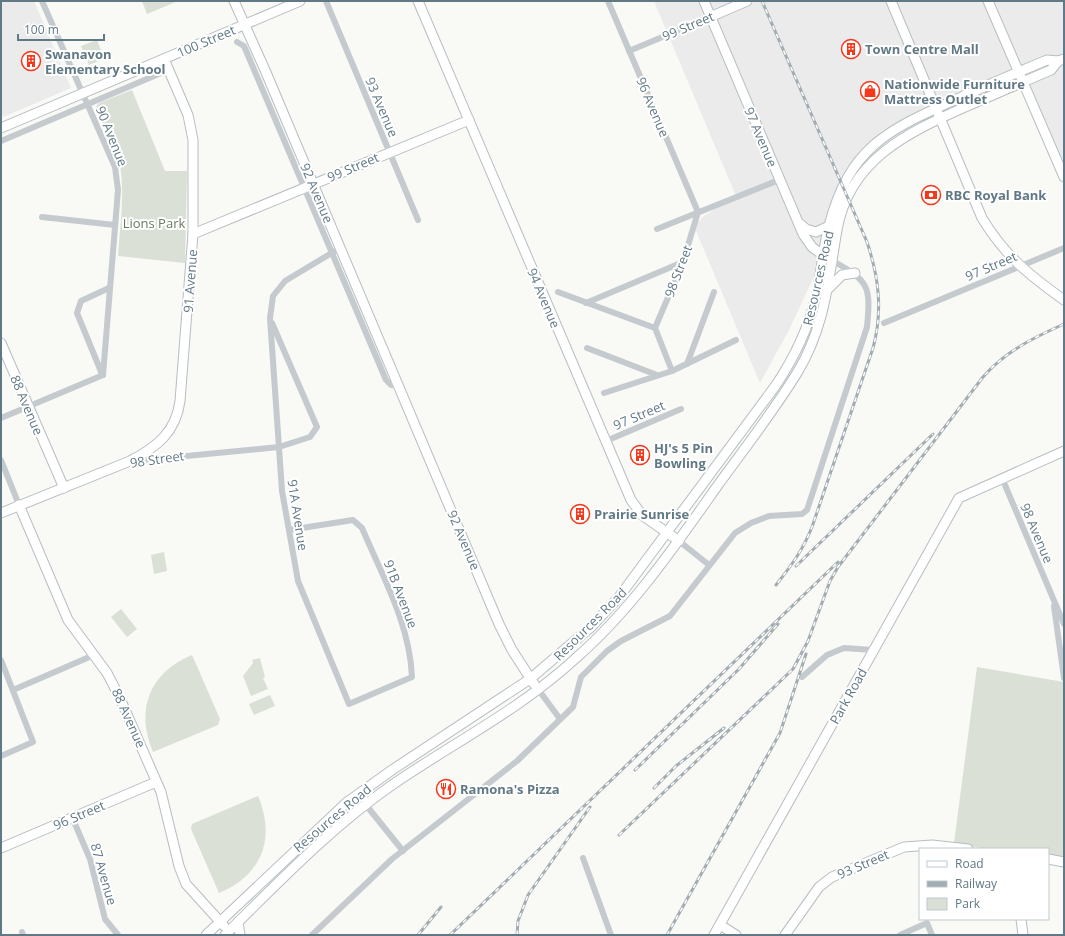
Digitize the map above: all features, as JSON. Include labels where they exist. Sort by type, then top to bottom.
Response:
[{"type":"street","name":"90 Avenue","points":[[42,1],[115,167],[118,190],[108,288],[103,375]]},
{"type":"street","name":"92 Avenue","points":[[234,1],[246,25],[314,184],[336,250]]},
{"type":"street","name":"100 Street","points":[[1,127],[300,1]]},
{"type":"street","name":"93 Avenue","points":[[326,1],[418,220]]},
{"type":"street","name":"94 Avenue","points":[[418,1],[636,508],[642,516],[679,541],[710,565]]},
{"type":"street","name":"96 Avenue","points":[[608,1],[698,212]]},
{"type":"street","name":"97 Avenue","points":[[704,1],[779,180],[808,244],[823,256],[833,261]]},
{"type":"street","name":"99 Street","points":[[629,50],[747,1]]},
{"type":"street","points":[[891,1],[982,218],[1001,247],[1019,266],[1064,300]]},
{"type":"street","points":[[988,1],[1018,72],[1061,160],[1064,177]]},
{"type":"street","name":"92 Avenue","points":[[237,42],[244,46],[304,188],[336,250],[399,386],[505,636],[530,679],[538,689]]},
{"type":"street","name":"91 Avenue","points":[[130,462],[147,453],[164,439],[175,422],[178,412],[193,234],[193,134],[188,115],[164,59]]},
{"type":"street","points":[[936,108],[1047,60],[1061,60]]},
{"type":"street","points":[[940,118],[1051,70],[1061,60]]},
{"type":"street","name":"100 Street","points":[[1,141],[168,70]]},
{"type":"street","name":"Resources Road","points":[[206,935],[346,803],[392,770],[530,679],[558,657],[619,597],[660,544],[666,533],[776,385],[792,360],[810,320],[829,226],[843,186],[857,162],[879,139],[897,126],[936,108]]},
{"type":"street","name":"Resources Road","points":[[229,934],[238,922],[349,817],[391,786],[538,689],[575,660],[608,628],[679,541],[797,373],[815,336],[828,289],[841,215],[858,179],[886,149],[904,137],[940,118]]},
{"type":"street","name":"99 Street","points":[[193,234],[469,120]]},
{"type":"street","points":[[657,229],[779,180]]},
{"type":"street","name":"98 Street","points":[[655,328],[683,262],[698,212]]},
{"type":"street","points":[[42,217],[115,225]]},
{"type":"street","points":[[798,222],[806,229],[816,232],[829,226]]},
{"type":"street","name":"97 Street","points":[[884,323],[1064,248]]},
{"type":"street","name":"91A Avenue","points":[[336,250],[284,281],[273,296],[270,318],[282,490],[298,581],[350,704]]},
{"type":"street","points":[[312,935],[403,851],[504,772],[560,719],[575,702],[579,682],[584,674],[607,651],[621,641],[670,616],[731,536],[742,527],[769,516],[802,514],[807,510],[867,327],[868,294],[862,280],[855,273],[833,261]]},
{"type":"street","points":[[586,303],[683,262]]},
{"type":"street","points":[[828,289],[842,275],[855,273]]},
{"type":"street","points":[[1,418],[103,375],[77,313],[81,301],[108,288]]},
{"type":"street","points":[[558,292],[655,328],[672,371]]},
{"type":"street","points":[[687,364],[714,292]]},
{"type":"street","name":"98 Street","points":[[1,513],[130,462],[159,457],[279,447],[310,437],[317,427],[270,318]]},
{"type":"street","points":[[604,393],[672,371],[736,340]]},
{"type":"street","name":"88 Avenue","points":[[1,342],[27,407],[64,488]]},
{"type":"street","points":[[587,348],[657,375]]},
{"type":"street","name":"97 Street","points":[[606,441],[681,409]]},
{"type":"street","points":[[1002,478],[1064,451]]},
{"type":"street","points":[[1,460],[20,505]]},
{"type":"street","name":"98 Avenue","points":[[1002,478],[1064,624]]},
{"type":"street","name":"Park Road","points":[[714,935],[959,498],[1002,478]]},
{"type":"street","name":"88 Avenue","points":[[20,505],[68,620],[114,684],[161,792],[182,877],[190,890],[220,922],[229,934]]},
{"type":"street","name":"91B Avenue","points":[[288,530],[353,520],[357,523],[362,528],[401,618],[411,658],[412,677],[350,704]]},
{"type":"street","name":"98 Avenue","points":[[1052,596],[1064,678]]},
{"type":"street","points":[[802,677],[827,654],[844,648],[873,650]]},
{"type":"street","points":[[14,690],[94,655]]},
{"type":"street","points":[[1,660],[14,690],[33,742],[1,756]]},
{"type":"street","points":[[538,689],[560,719]]},
{"type":"street","name":"96 Street","points":[[1,848],[156,782]]},
{"type":"street","points":[[366,805],[403,851]]},
{"type":"street","name":"87 Avenue","points":[[72,818],[90,859],[105,919],[118,935]]},
{"type":"street","name":"93 Street","points":[[785,935],[819,887],[832,877],[904,847],[932,845],[959,848]]},
{"type":"street","points":[[583,858],[611,935]]},
{"type":"street","points":[[1049,859],[1064,862]]},
{"type":"street","points":[[1021,920],[1023,935]]},
{"type":"street","points":[[238,922],[240,935]]},
{"type":"street","points":[[900,935],[927,923],[932,935]]},
{"type":"street","points":[[720,925],[736,935]]},
{"type":"shaded area","points":[[1,1],[34,1],[71,88],[3,117],[1,112]]},
{"type":"shaded area","points":[[654,1],[1064,1],[1064,158],[1058,161],[1022,82],[904,137],[858,179],[843,186],[823,257],[789,330],[760,383],[694,226],[704,216],[736,196]]},
{"type":"green space","points":[[142,1],[178,1],[147,14]]},
{"type":"green space","points":[[97,40],[104,59],[89,65],[81,46]]},
{"type":"green space","name":"Lions Park","points":[[132,90],[165,171],[187,171],[185,263],[118,256],[122,199],[120,165],[96,107],[99,103]]},
{"type":"green space","points":[[164,552],[167,571],[154,574],[151,555]]},
{"type":"green space","points":[[121,609],[137,629],[127,637],[111,617]]},
{"type":"green space","points":[[192,655],[220,719],[218,725],[153,752],[145,722],[146,708],[150,694],[156,683],[165,672],[177,663]]},
{"type":"green space","points":[[260,658],[265,677],[263,678],[268,689],[251,696],[243,676],[253,663],[252,660]]},
{"type":"green space","points":[[977,667],[1064,682],[1064,863],[1049,860],[1049,848],[981,848],[954,843]]},
{"type":"green space","points":[[270,695],[275,706],[254,715],[249,704]]},
{"type":"green space","points":[[258,796],[266,827],[265,841],[261,854],[255,866],[246,876],[234,885],[219,893],[191,829],[192,824]]},
{"type":"railway","points":[[762,1],[867,242],[877,282],[879,308],[873,348],[812,527],[796,558],[776,585]]},
{"type":"railway","points":[[619,835],[793,669],[808,641],[830,581],[838,567],[983,377],[1001,360],[1020,346],[1064,324]]},
{"type":"railway","points":[[796,566],[933,434]]},
{"type":"railway","points":[[450,935],[838,562]]},
{"type":"railway","points":[[635,770],[739,669],[778,624]]},
{"type":"railway","points":[[667,935],[780,733],[806,654]]},
{"type":"railway","points":[[654,788],[676,766],[724,728]]},
{"type":"railway","points":[[517,935],[518,921],[528,895],[590,807]]},
{"type":"railway","points":[[418,935],[441,907]]},
{"type":"place","name":"Town Centre Mall","points":[[851,49]]},
{"type":"place","name":"Swanavon Elementary School","points":[[31,61]]},
{"type":"place","name":"Nationwide Furniture Mattress Outlet","points":[[870,91]]},
{"type":"place","name":"RBC Royal Bank","points":[[931,195]]},
{"type":"place","name":"HJ's 5 Pin Bowling","points":[[640,455]]},
{"type":"place","name":"Prairie Sunrise","points":[[580,514]]},
{"type":"place","name":"Ramona's Pizza","points":[[446,789]]}]
